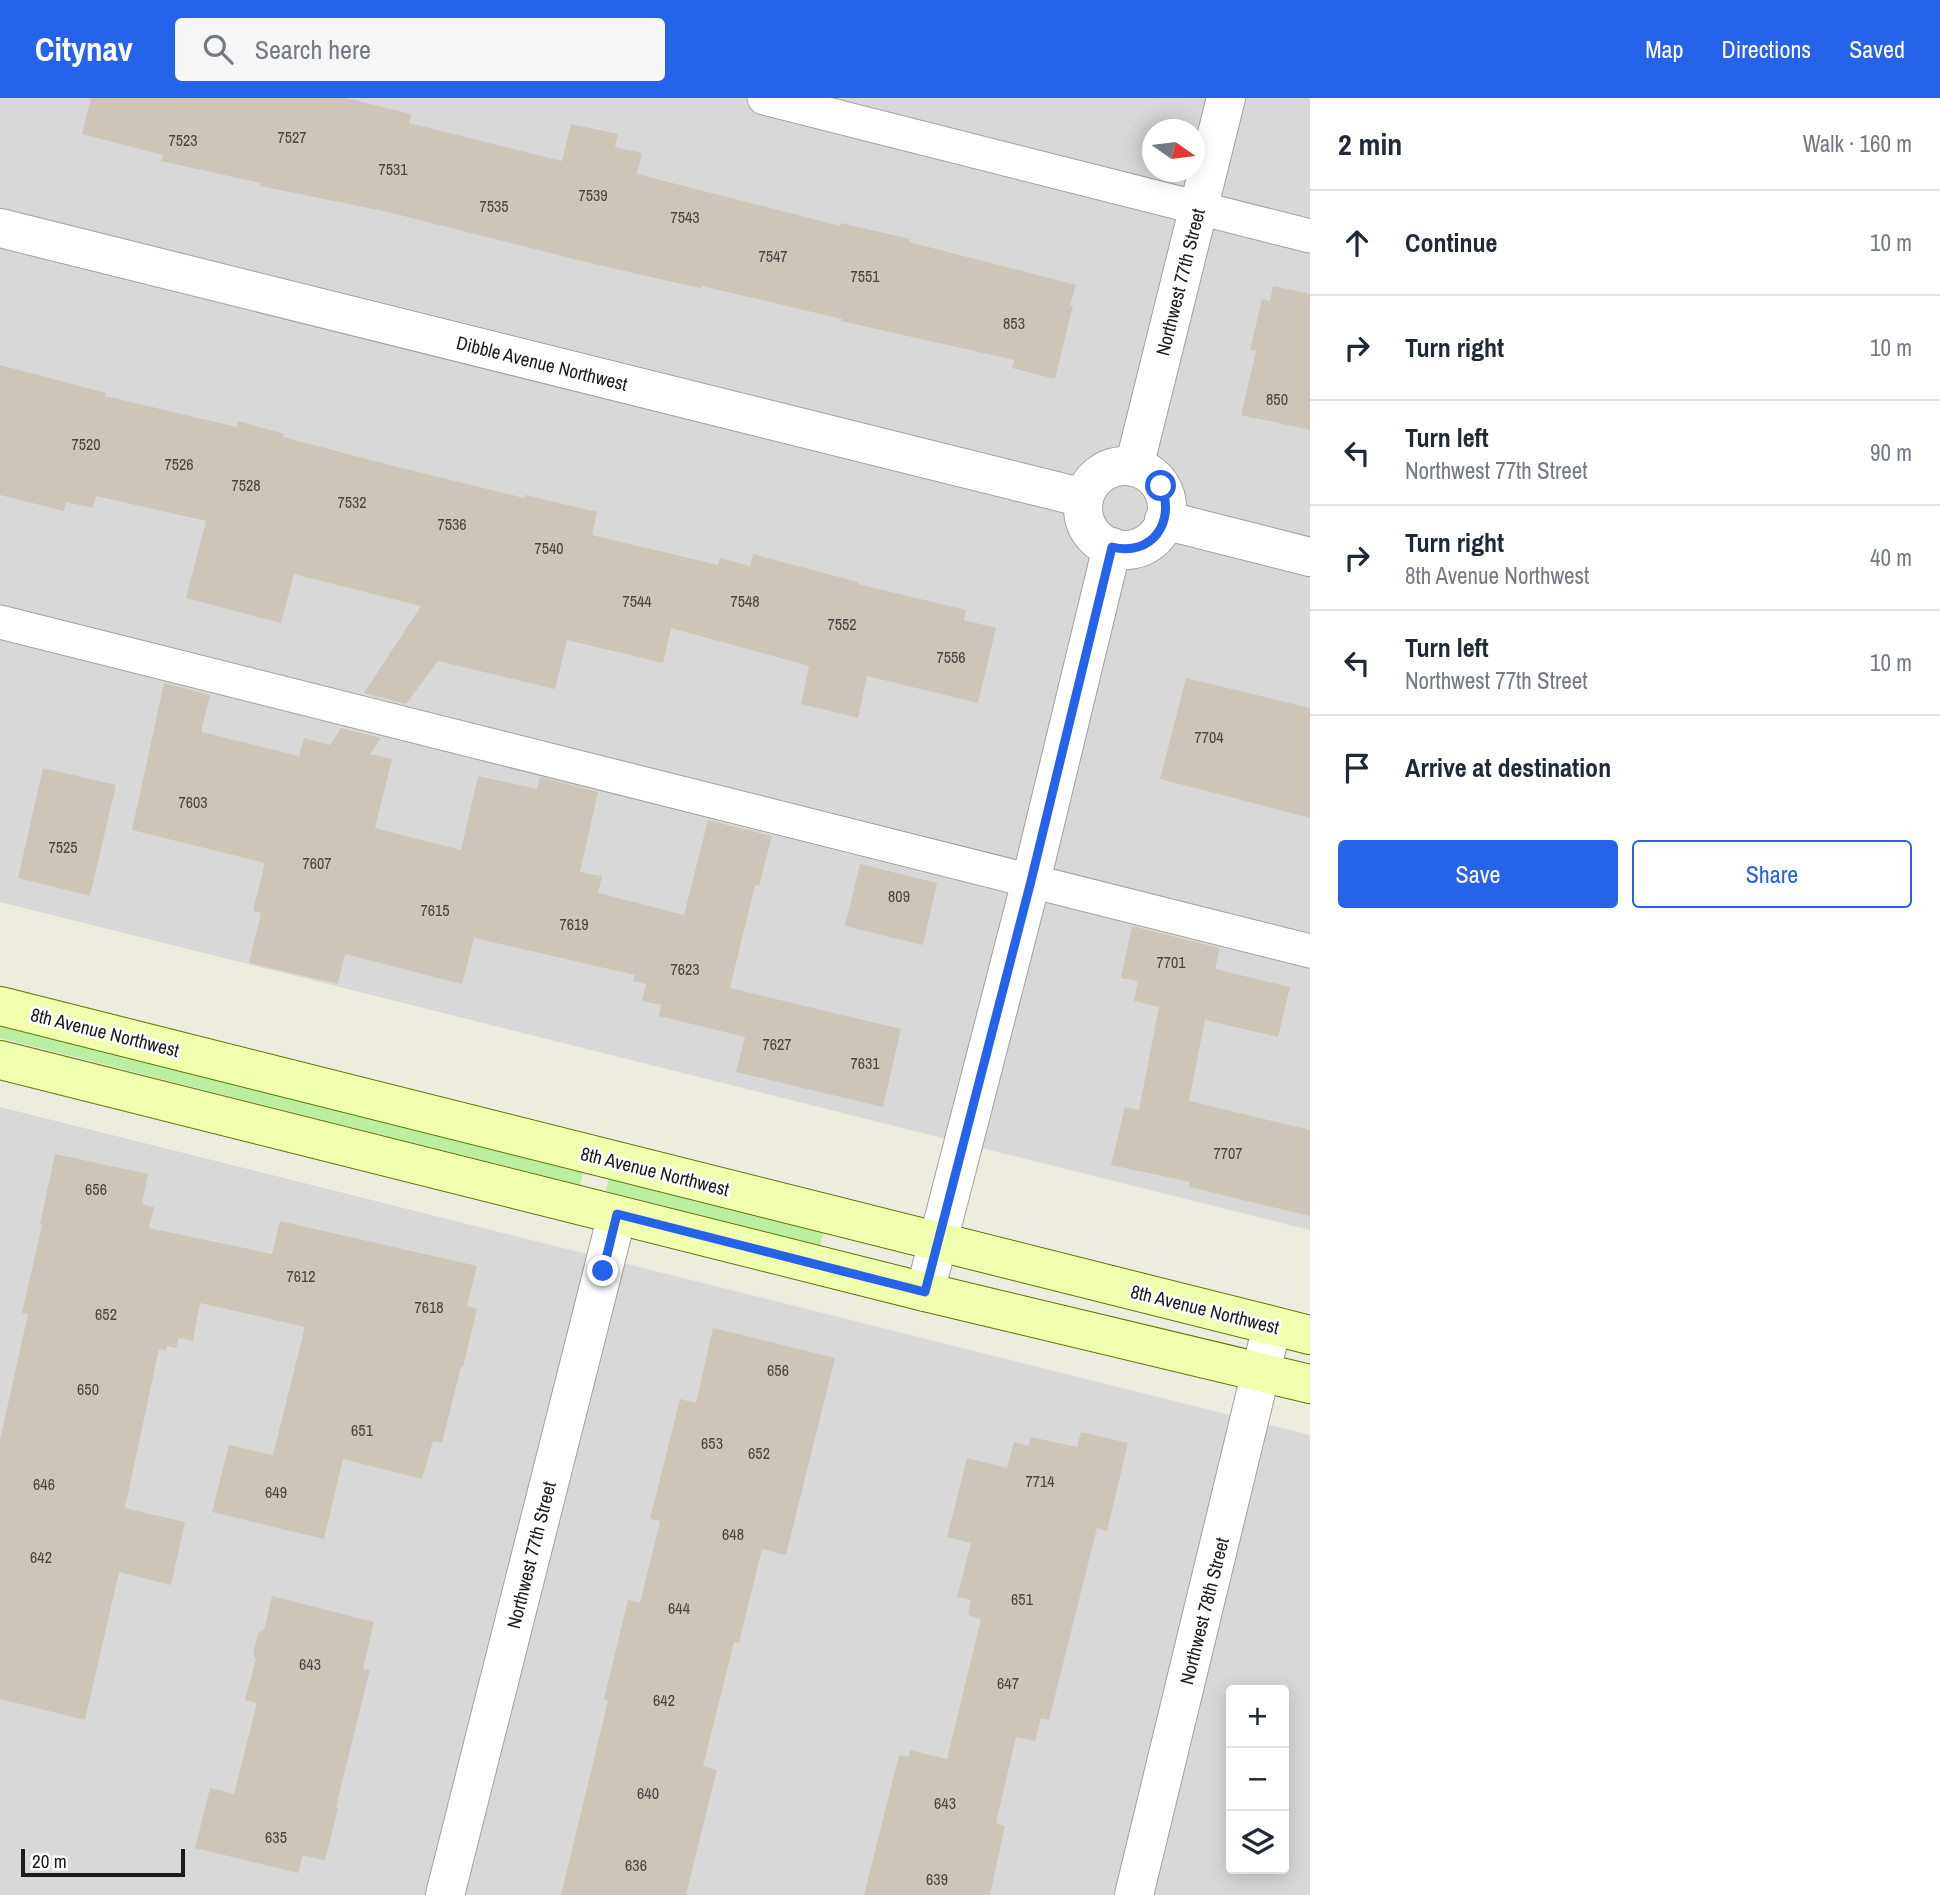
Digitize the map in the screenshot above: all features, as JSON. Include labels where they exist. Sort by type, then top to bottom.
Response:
[{"type":"main road","name":"8th Avenue Northwest","points":[[0,1006],[1310,1335]]},
{"type":"main road","points":[[0,1060],[925,1292],[1310,1384]]},
{"type":"street","name":"Northwest 77th Street","points":[[1134,467],[1226,98]]},
{"type":"street","name":"Dibble Avenue Northwest","points":[[0,228],[1084,498]]},
{"type":"street","points":[[1126,465],[1134,467],[1153,475],[1161,486],[1167,499],[1167,513],[1163,526],[1145,545],[1132,549],[1112,547],[1096,538],[1088,527],[1084,516],[1084,498],[1089,485],[1099,475],[1112,468],[1126,465]]},
{"type":"street","points":[[1164,520],[1310,556]]},
{"type":"street","points":[[925,1292],[1031,881],[1112,547]]},
{"type":"street","name":"Northwest 77th Street","points":[[445,1895],[617,1214]]},
{"type":"street","name":"Northwest 78th Street","points":[[1134,1895],[1272,1326]]},
{"type":"lane","points":[[764,98],[1310,236]]},
{"type":"lane","points":[[0,622],[1310,951]]},
{"type":"shaded area","points":[[0,98],[1310,98],[1310,1230],[0,902]]},
{"type":"shaded area","points":[[0,1107],[1310,1435],[1310,1895],[0,1895]]},
{"type":"green space","points":[[0,1021],[584,1170],[580,1185],[0,1038]]},
{"type":"green space","points":[[609,1176],[824,1230],[820,1246],[606,1191]]},
{"type":"building","points":[[91,98],[346,98],[411,114],[409,123],[562,161],[571,124],[618,134],[615,147],[642,153],[637,174],[840,226],[841,223],[910,239],[909,242],[1076,285],[1055,379],[1012,368],[1014,360],[161,161],[163,155],[82,134]]},
{"type":"building","points":[[1273,286],[1310,294],[1310,430],[1241,415],[1256,351],[1250,350],[1262,299],[1270,301]]},
{"type":"building","points":[[0,365],[106,393],[105,396],[237,427],[238,421],[284,434],[283,437],[397,467],[524,498],[525,495],[597,512],[592,535],[718,565],[720,558],[750,566],[753,554],[858,584],[966,610],[964,620],[996,628],[978,703],[867,676],[858,718],[801,704],[809,666],[671,628],[663,663],[567,640],[555,689],[438,661],[406,704],[364,693],[421,606],[294,574],[281,623],[186,598],[206,521],[96,496],[93,508],[66,502],[64,511],[0,495]]},
{"type":"building","points":[[1186,678],[1310,708],[1310,818],[1160,779]]},
{"type":"building","points":[[164,683],[210,695],[201,732],[299,756],[304,738],[330,745],[341,728],[381,738],[370,754],[392,759],[375,828],[461,850],[478,776],[537,789],[540,777],[598,792],[580,872],[602,876],[598,893],[684,915],[708,820],[772,836],[759,886],[755,885],[730,988],[901,1029],[883,1107],[736,1072],[745,1037],[659,1016],[661,1005],[642,1001],[646,984],[633,981],[635,975],[474,938],[462,984],[345,954],[338,984],[249,963],[261,913],[253,911],[265,863],[132,830]]},
{"type":"building","points":[[43,768],[116,785],[90,896],[18,878]]},
{"type":"building","points":[[860,864],[937,883],[923,945],[845,926]]},
{"type":"building","points":[[1132,926],[1220,948],[1215,969],[1290,987],[1278,1037],[1205,1020],[1189,1101],[1310,1130],[1310,1216],[1189,1187],[1190,1182],[1111,1165],[1125,1107],[1139,1110],[1159,1007],[1134,1001],[1138,981],[1121,978]]},
{"type":"building","points":[[55,1154],[148,1174],[142,1204],[154,1207],[149,1228],[272,1254],[280,1221],[477,1266],[467,1306],[477,1309],[463,1367],[442,1443],[433,1441],[422,1479],[343,1459],[324,1539],[212,1512],[229,1445],[273,1455],[305,1327],[200,1303],[193,1341],[179,1338],[176,1348],[167,1346],[166,1350],[159,1349],[125,1508],[185,1522],[171,1585],[119,1572],[85,1720],[0,1699],[0,1440],[28,1314],[22,1313]]},
{"type":"building","points":[[713,1328],[835,1358],[786,1555],[762,1549],[739,1643],[734,1642],[703,1766],[717,1770],[686,1895],[561,1895],[608,1701],[604,1699],[628,1600],[640,1603],[660,1521],[650,1519],[680,1399],[696,1403]]},
{"type":"building","points":[[1081,1432],[1128,1443],[1107,1531],[1097,1528],[1049,1720],[1041,1718],[1035,1741],[1016,1737],[996,1823],[1005,1826],[990,1895],[864,1895],[899,1755],[909,1757],[910,1750],[947,1759],[981,1619],[968,1615],[971,1600],[957,1597],[971,1543],[947,1537],[967,1458],[1007,1468],[1014,1442],[1029,1446],[1031,1437],[1077,1447]]},
{"type":"building","points":[[272,1596],[374,1622],[363,1669],[370,1670],[325,1861],[303,1855],[298,1873],[195,1848],[210,1788],[234,1794],[257,1703],[245,1700],[256,1659],[253,1654],[258,1633],[264,1630]]},
{"type":"route","points":[[603,1271],[617,1214],[925,1292],[1031,881],[1112,547],[1132,549],[1145,545],[1155,537],[1163,526],[1167,513],[1167,499],[1161,486]]}]
